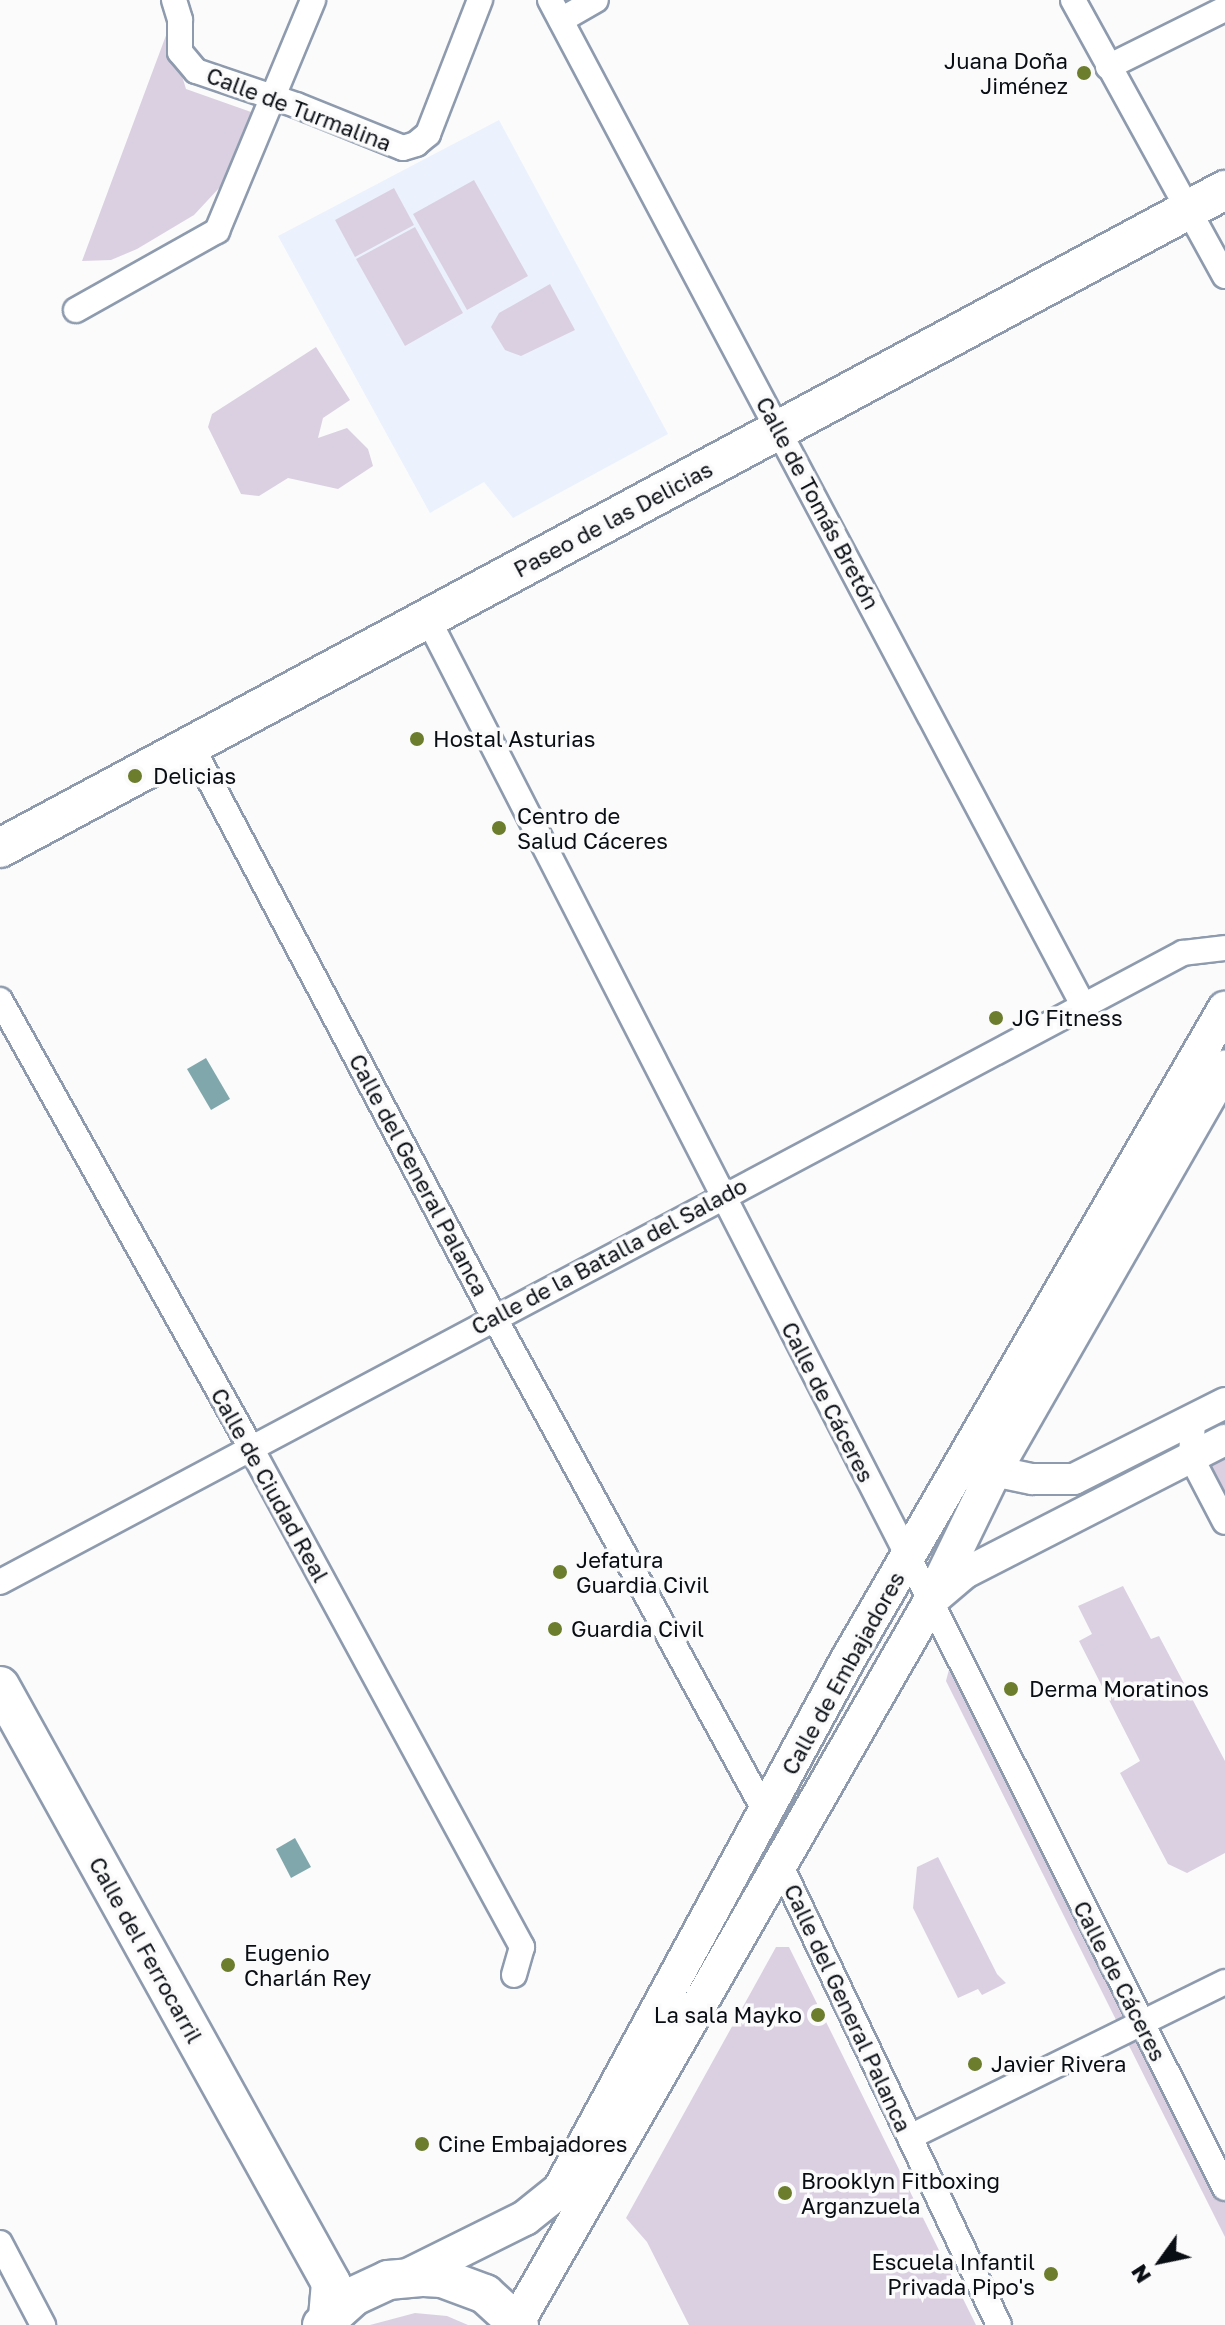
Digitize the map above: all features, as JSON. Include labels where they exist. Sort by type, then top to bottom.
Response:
[{"type":"main road","name":"Paseo de las Delicias","points":[[0,848],[1225,190]]},
{"type":"main road","name":"Calle de Embajadores","points":[[397,2279],[525,2218],[560,2190],[908,1556],[1225,1009]]},
{"type":"main road","name":"Calle de Embajadores","points":[[518,2323],[930,1603],[994,1471],[1225,1068]]},
{"type":"main road","name":"Calle del Ferrocarril","points":[[0,1686],[331,2283],[325,2321]]},
{"type":"main road","name":"Calle del Ferrocarril","points":[[293,2214],[347,2261],[397,2279]]},
{"type":"main road","points":[[325,2321],[354,2296],[397,2279],[442,2278],[473,2288],[500,2303],[518,2323]]},
{"type":"street","name":"Calle de Turmalina","points":[[174,0],[180,20],[180,52],[196,71],[275,97],[403,148],[416,144],[428,134],[480,0]]},
{"type":"street","points":[[76,310],[217,231],[313,0]]},
{"type":"street","points":[[555,10],[596,0]]},
{"type":"street","points":[[1073,0],[1225,276]]},
{"type":"street","points":[[1108,67],[1225,9]]},
{"type":"street","name":"Calle de Tomás Bretón","points":[[555,10],[1084,1007]]},
{"type":"street","name":"Calle de Cáceres","points":[[428,619],[908,1556],[1225,2188]]},
{"type":"street","name":"Calle del General Palanca","points":[[191,745],[494,1317],[766,1813]]},
{"type":"street","name":"Calle de la Batalla del Salado","points":[[0,1582],[1183,953],[1225,948]]},
{"type":"street","name":"Calle de Ciudad Real","points":[[0,1000],[251,1448],[522,1947],[514,1975]]},
{"type":"street","points":[[941,1502],[970,1473],[994,1471],[1032,1479],[1074,1479],[1225,1403]]},
{"type":"street","points":[[1193,1420],[1191,1457],[1225,1522]]},
{"type":"street","points":[[930,1603],[965,1573],[1225,1440]]},
{"type":"street","name":"Calle del General Palanca","points":[[780,1864],[999,2325]]},
{"type":"street","points":[[910,2137],[1225,1982]]},
{"type":"street","points":[[0,2243],[43,2325]]},
{"type":"shaded area","points":[[168,30],[186,89],[262,116],[234,172],[194,215],[137,249],[111,260],[82,261]]},
{"type":"shaded area","points":[[499,120],[668,434],[513,518],[484,482],[430,513],[278,236]]},
{"type":"shaded area","points":[[474,180],[528,276],[467,310],[413,214]]},
{"type":"shaded area","points":[[394,188],[414,225],[355,257],[335,220]]},
{"type":"shaded area","points":[[415,227],[463,313],[405,346],[356,259]]},
{"type":"shaded area","points":[[550,284],[575,330],[521,356],[505,350],[491,327],[499,313]]},
{"type":"shaded area","points":[[316,347],[350,400],[323,418],[318,438],[347,428],[368,449],[373,466],[338,489],[288,478],[259,496],[241,494],[208,427],[212,414]]},
{"type":"shaded area","points":[[1225,1440],[1225,1521],[1191,1457]]},
{"type":"shaded area","points":[[1123,1586],[1151,1639],[1159,1636],[1225,1761],[1225,1853],[1187,1873],[1168,1864],[1120,1773],[1140,1761],[1079,1641],[1092,1634],[1078,1606]]},
{"type":"shaded area","points":[[959,1631],[1225,2163],[1225,2237],[946,1681]]},
{"type":"shaded area","points":[[938,1857],[997,1974],[1006,1983],[982,1995],[978,1989],[958,1998],[913,1908],[917,1867]]},
{"type":"shaded area","points":[[776,1947],[789,1947],[976,2325],[689,2325],[647,2242],[626,2218]]},
{"type":"shaded area","points":[[415,2313],[447,2316],[468,2325],[370,2325]]},
{"type":"water","points":[[206,1058],[230,1099],[211,1110],[187,1069]]},
{"type":"water","points":[[295,1838],[311,1867],[291,1878],[276,1849]]},
{"type":"place","name":"Juana Doña Jiménez","points":[[1084,73]]},
{"type":"place","name":"Hostal Asturias","points":[[417,739]]},
{"type":"place","name":"Delicias","points":[[135,776]]},
{"type":"place","name":"Centro de Salud Cáceres","points":[[499,828]]},
{"type":"place","name":"JG Fitness","points":[[996,1018]]},
{"type":"place","name":"Jefatura Guardia Civil","points":[[560,1572]]},
{"type":"place","name":"Guardia Civil","points":[[555,1629]]},
{"type":"place","name":"Derma Moratinos","points":[[1011,1689]]},
{"type":"place","name":"Eugenio Charlán Rey","points":[[228,1965]]},
{"type":"place","name":"La sala Mayko","points":[[818,2015]]},
{"type":"place","name":"Javier Rivera","points":[[975,2064]]},
{"type":"place","name":"Cine Embajadores","points":[[422,2144]]},
{"type":"place","name":"Brooklyn Fitboxing Arganzuela","points":[[785,2193]]},
{"type":"place","name":"Escuela Infantil Privada Pipo's","points":[[1051,2274]]}]
